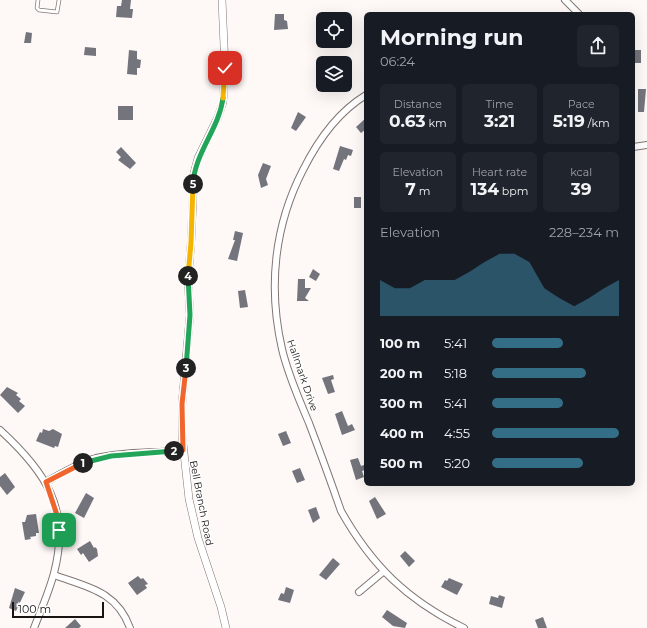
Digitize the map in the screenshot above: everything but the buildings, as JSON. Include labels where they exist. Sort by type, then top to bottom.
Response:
[{"type":"street","name":"Bell Branch Road","points":[[222,0],[225,68],[222,102],[218,117],[198,158],[194,173],[188,280],[190,315],[189,344],[182,404],[183,450],[189,499],[198,538],[226,628]]},
{"type":"street","points":[[566,0],[577,12]]},
{"type":"street","name":"Hallmark Drive","points":[[364,96],[333,124],[308,159],[288,202],[278,237],[275,262],[275,301],[282,351],[341,511],[362,545],[383,572],[422,605],[464,628]]},
{"type":"street","points":[[635,147],[647,145]]},
{"type":"street","points":[[0,430],[27,456],[46,482],[56,512],[59,530],[59,544],[54,575],[34,628]]},
{"type":"street","points":[[46,482],[69,469],[95,458],[183,450]]},
{"type":"street","points":[[359,592],[383,572]]},
{"type":"street","points":[[54,575],[107,595],[121,609],[130,628]]},
{"type":"lane","points":[[38,0],[37,8],[39,10],[57,12],[59,0]]},
{"type":"route","points":[[59,530],[52,495],[46,482],[69,469],[95,458],[183,450],[182,404],[189,344],[190,315],[188,280],[194,173],[198,158],[218,117],[225,88],[225,68]]}]
